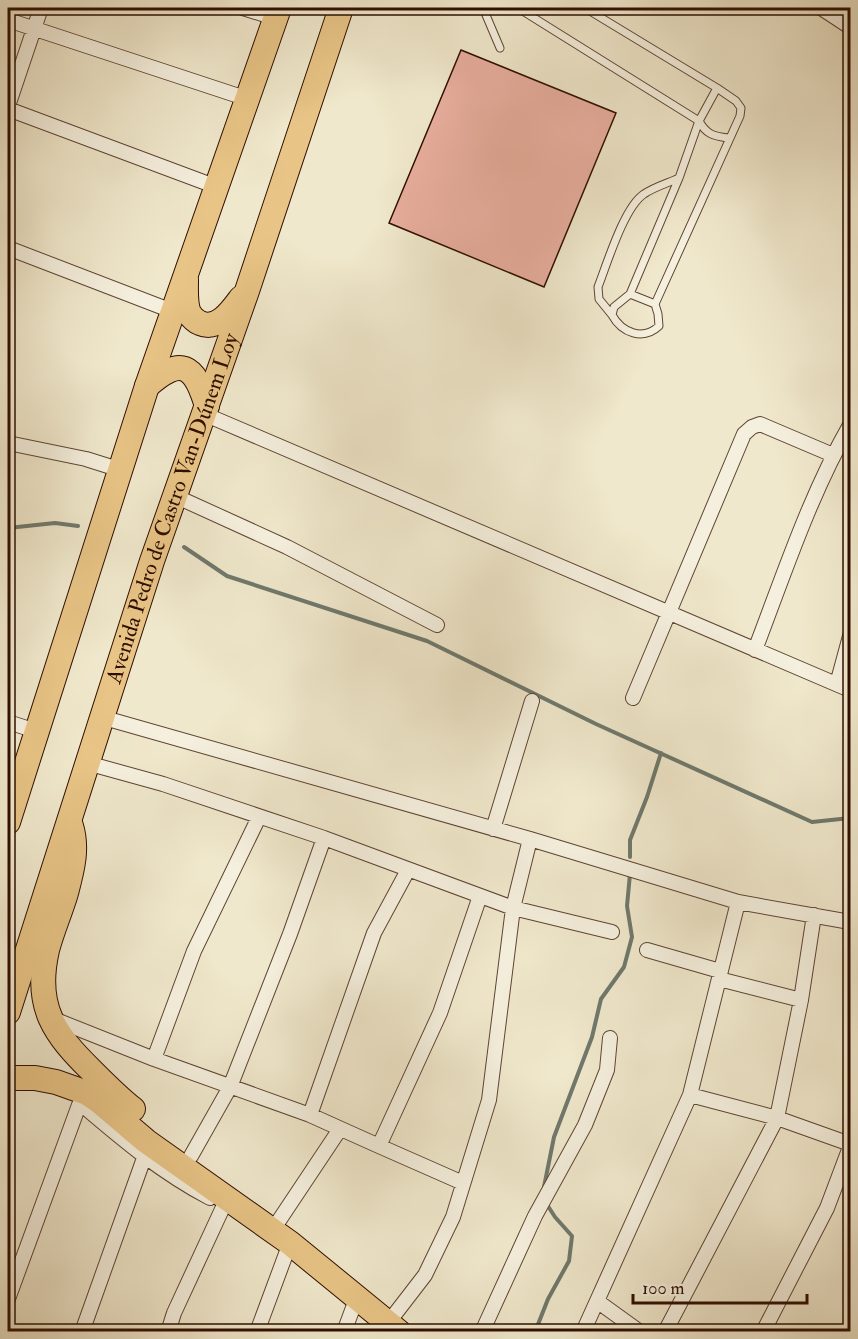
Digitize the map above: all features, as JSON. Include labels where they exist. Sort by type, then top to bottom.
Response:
[{"type":"highway","name":"Avenida Pedro de Castro Van-Dúnem Loy","points":[[8,1012],[101,717],[171,506],[248,291],[341,8]]},
{"type":"highway","points":[[8,822],[147,386],[277,13]]},
{"type":"highway","points":[[185,275],[189,313],[197,322],[204,325],[225,318],[248,291]]},
{"type":"highway","points":[[147,386],[172,368],[187,369],[198,381],[205,410]]},
{"type":"highway","points":[[69,819],[75,839],[74,863],[48,949],[44,973],[44,993],[49,1017],[67,1046],[123,1101],[191,1156],[229,1203]]},
{"type":"highway","points":[[8,1078],[35,1078],[56,1082],[87,1093],[146,1141],[229,1203],[281,1237],[393,1327]]},
{"type":"street","points":[[41,8],[8,108],[217,187]]},
{"type":"street","points":[[243,8],[277,13]]},
{"type":"street","points":[[821,8],[850,27]]},
{"type":"street","points":[[8,20],[248,99]]},
{"type":"street","points":[[8,248],[172,311]]},
{"type":"street","points":[[205,410],[668,613],[844,687],[850,636]]},
{"type":"street","points":[[633,698],[744,434],[760,424],[833,454]]},
{"type":"street","points":[[755,650],[815,493],[833,454],[850,425]]},
{"type":"street","points":[[8,443],[86,459],[121,470]]},
{"type":"street","points":[[171,506],[287,547],[437,625]]},
{"type":"street","points":[[493,829],[532,701]]},
{"type":"street","points":[[101,717],[530,839],[738,902],[850,922]]},
{"type":"street","points":[[8,722],[36,731]]},
{"type":"street","points":[[87,763],[163,784],[324,838],[513,908],[612,932]]},
{"type":"street","points":[[154,1059],[194,951],[259,817]]},
{"type":"street","points":[[191,1156],[230,1087],[290,934],[324,838]]},
{"type":"street","points":[[393,1327],[425,1275],[453,1217],[489,1100],[513,908],[530,839]]},
{"type":"street","points":[[310,1115],[374,933],[408,870]]},
{"type":"street","points":[[379,1146],[440,1012],[480,896]]},
{"type":"street","points":[[583,1332],[690,1095],[738,902]]},
{"type":"street","points":[[665,1332],[777,1118],[801,1000],[814,915]]},
{"type":"street","points":[[647,950],[801,1000]]},
{"type":"street","points":[[49,1017],[154,1059],[310,1115],[463,1183]]},
{"type":"street","points":[[482,1332],[535,1216],[585,1125],[607,1070],[610,1038]]},
{"type":"street","points":[[690,1095],[777,1118],[850,1146],[831,1199],[763,1332]]},
{"type":"street","points":[[8,1299],[77,1106],[82,1106],[144,1158],[185,1185],[229,1203],[174,1313],[168,1332]]},
{"type":"street","points":[[257,1332],[281,1237],[340,1129]]},
{"type":"street","points":[[82,1332],[144,1158]]},
{"type":"street","points":[[344,1332],[357,1297]]},
{"type":"street","points":[[597,1301],[640,1332]]},
{"type":"lane","points":[[483,8],[500,48]]},
{"type":"lane","points":[[518,8],[699,121],[705,132],[713,136],[728,138]]},
{"type":"lane","points":[[585,8],[717,88],[741,108],[740,116],[728,138],[655,304],[659,326],[652,333],[640,335],[626,330],[616,322],[599,299],[598,287],[633,204],[644,194],[679,178]]},
{"type":"lane","points":[[612,315],[614,307],[630,294],[679,178],[699,121],[717,88]]},
{"type":"lane","points":[[630,294],[655,304]]},
{"type":"building","points":[[461,50],[616,113],[544,287],[389,223]]},
{"type":"waterway","points":[[8,528],[55,523],[78,526]]},
{"type":"waterway","points":[[184,547],[227,576],[427,641],[596,724],[812,822],[850,818]]},
{"type":"waterway","points":[[630,857],[630,840],[661,753]]},
{"type":"waterway","points":[[544,1187],[554,1137],[592,1037],[601,999],[624,967],[632,937],[627,906],[630,874]]},
{"type":"waterway","points":[[535,1332],[548,1299],[569,1261],[572,1236],[546,1203]]}]
